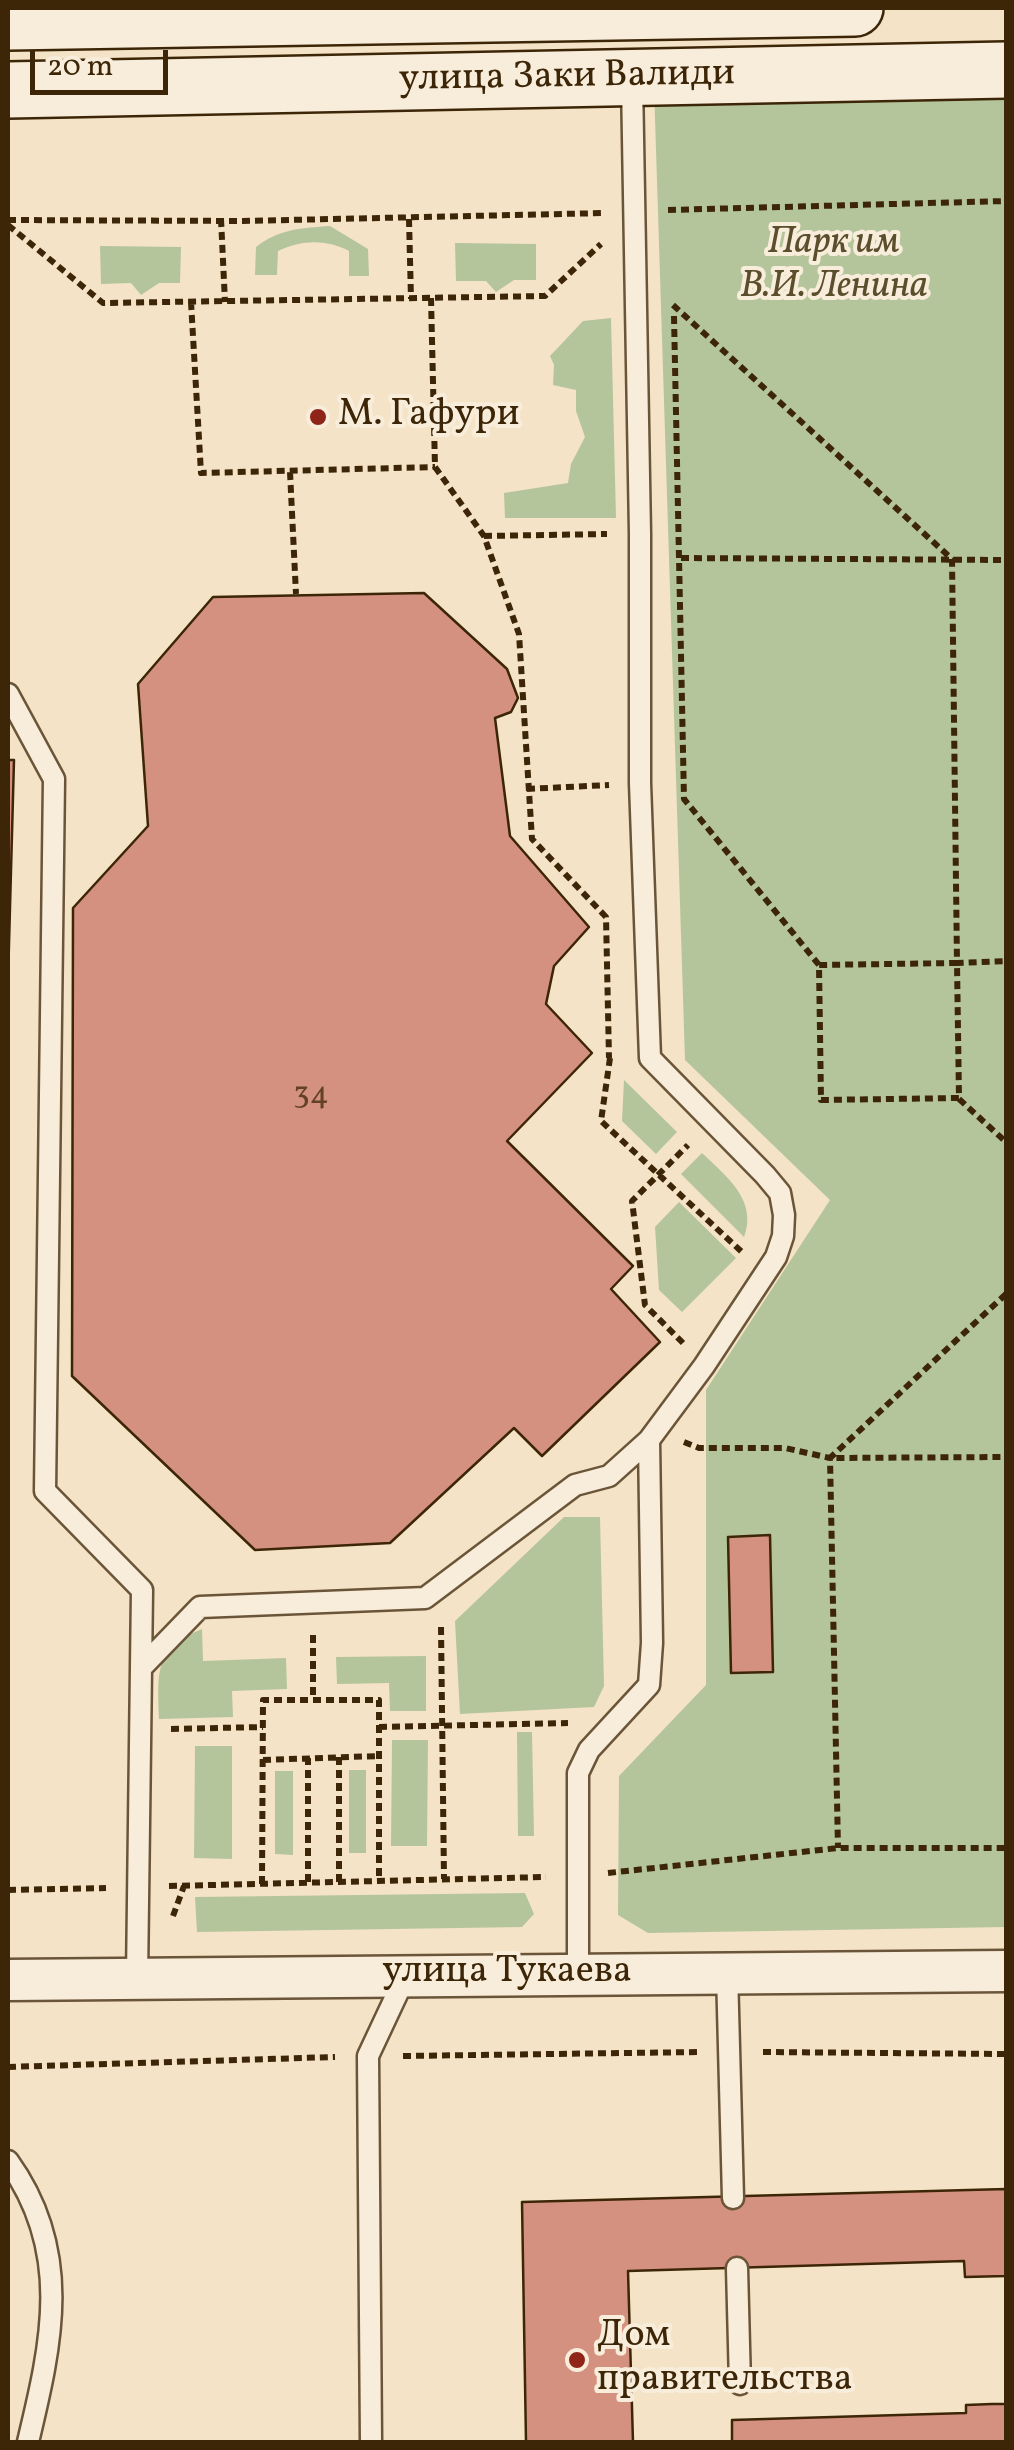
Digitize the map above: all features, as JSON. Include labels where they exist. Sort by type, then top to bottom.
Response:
[{"type":"main road","name":"улица Заки Валиди","points":[[8,22],[358,12],[854,8]]},
{"type":"main road","name":"улица Заки Валиди","points":[[8,90],[1006,70]]},
{"type":"street","points":[[358,12],[358,83]]},
{"type":"street","name":"улица Тукаева","points":[[8,1980],[1006,1970]]},
{"type":"lane","points":[[142,1668],[200,1606],[425,1598],[575,1484],[610,1476],[649,1440],[704,1366],[776,1257],[783,1236],[780,1193],[650,1058],[640,784],[632,78]]},
{"type":"lane","points":[[8,694],[54,780],[46,1491],[142,1590],[137,1978]]},
{"type":"lane","points":[[578,1974],[578,1773],[589,1750],[619,1722],[649,1685],[649,1440]]},
{"type":"lane","points":[[727,1972],[733,2198]]},
{"type":"lane","points":[[371,2442],[368,2056],[406,1975]]},
{"type":"lane","points":[[8,2161],[29,2190],[50,2255],[50,2352],[28,2442]]},
{"type":"lane","points":[[737,2268],[740,2384]]},
{"type":"path","points":[[669,192],[671,229]]},
{"type":"path","points":[[8,223],[409,218],[1006,200]]},
{"type":"path","points":[[409,218],[411,298]]},
{"type":"path","points":[[221,219],[225,302]]},
{"type":"path","points":[[8,223],[103,303],[545,296],[592,253]]},
{"type":"path","points":[[672,286],[684,800],[819,966],[821,1100],[959,1098],[1006,1142]]},
{"type":"path","points":[[431,298],[435,467],[484,536],[519,634],[532,839],[606,917],[609,1058],[601,1121],[765,1274]]},
{"type":"path","points":[[192,302],[202,473],[435,467]]},
{"type":"path","points":[[673,304],[952,559],[959,1098]]},
{"type":"path","points":[[290,472],[296,594]]},
{"type":"path","points":[[484,536],[640,534]]},
{"type":"path","points":[[681,558],[1006,560]]},
{"type":"path","points":[[527,790],[640,784]]},
{"type":"path","points":[[819,966],[1006,962]]},
{"type":"path","points":[[609,1058],[649,1023]]},
{"type":"path","points":[[704,1366],[645,1304],[632,1202],[712,1121]]},
{"type":"path","points":[[838,1848],[830,1458],[1006,1294]]},
{"type":"path","points":[[699,1448],[785,1448],[830,1458],[1006,1457]]},
{"type":"path","points":[[441,1585],[444,1879]]},
{"type":"path","points":[[313,1603],[313,1698]]},
{"type":"path","points":[[262,1884],[263,1700],[313,1698],[379,1700],[379,1881]]},
{"type":"path","points":[[379,1727],[619,1722]]},
{"type":"path","points":[[140,1730],[262,1727]]},
{"type":"path","points":[[263,1760],[379,1756]]},
{"type":"path","points":[[338,1757],[339,1882]]},
{"type":"path","points":[[308,1758],[308,1882]]},
{"type":"path","points":[[8,1890],[578,1876],[838,1848],[1006,1848]]},
{"type":"path","points":[[8,2067],[368,2056],[1006,2054]]},
{"type":"green space","name":"Парк им В.И. Ленина","points":[[1006,86],[1006,1927],[648,1933],[618,1915],[619,1776],[706,1685],[706,1390],[830,1200],[685,1060],[654,87]]},
{"type":"green space","points":[[330,226],[368,249],[369,276],[349,276],[349,251],[314,242],[278,251],[277,275],[255,275],[256,247],[265,241],[291,230]]},
{"type":"green space","points":[[455,243],[536,244],[536,280],[514,280],[496,292],[486,281],[456,281]]},
{"type":"green space","points":[[100,246],[181,247],[180,283],[159,283],[141,295],[131,283],[101,284]]},
{"type":"green space","points":[[611,318],[616,518],[505,518],[504,493],[568,483],[571,464],[585,437],[576,411],[576,390],[553,385],[554,365],[550,356],[583,321]]},
{"type":"green space","points":[[624,1080],[677,1132],[656,1154],[622,1121]]},
{"type":"green space","points":[[702,1153],[730,1180],[743,1200],[747,1212],[744,1237],[681,1174]]},
{"type":"green space","points":[[679,1202],[736,1258],[682,1312],[659,1290],[655,1227]]},
{"type":"green space","points":[[564,1517],[600,1517],[604,1686],[594,1707],[460,1714],[455,1621]]},
{"type":"green space","points":[[202,1629],[203,1661],[286,1658],[287,1689],[232,1691],[233,1717],[159,1719],[162,1664],[174,1645]]},
{"type":"green space","points":[[426,1656],[426,1711],[390,1711],[389,1683],[337,1684],[336,1657]]},
{"type":"green space","points":[[517,1732],[532,1732],[534,1836],[518,1836]]},
{"type":"green space","points":[[392,1740],[428,1740],[427,1846],[391,1846]]},
{"type":"green space","points":[[195,1746],[232,1746],[232,1859],[194,1858]]},
{"type":"green space","points":[[349,1770],[366,1770],[366,1853],[349,1853]]},
{"type":"green space","points":[[275,1771],[293,1771],[293,1855],[275,1854]]},
{"type":"green space","points":[[525,1893],[534,1914],[522,1927],[197,1932],[195,1897]]},
{"type":"building","points":[[424,593],[507,669],[518,698],[511,712],[495,718],[510,836],[589,927],[554,966],[546,1004],[592,1053],[507,1141],[633,1266],[611,1289],[660,1342],[542,1456],[514,1428],[390,1543],[255,1550],[72,1376],[73,908],[148,826],[138,684],[213,597]]},
{"type":"building","points":[[8,760],[14,760],[8,981]]},
{"type":"building","points":[[770,1535],[773,1672],[731,1673],[728,1537]]},
{"type":"building","name":"Дом правительства","points":[[1006,2189],[1006,2276],[965,2277],[964,2261],[628,2271],[633,2442],[526,2442],[522,2202]]},
{"type":"building","name":"Дом правительства","points":[[1006,2404],[1006,2442],[732,2442],[732,2420],[966,2413],[966,2405]]},
{"type":"place","name":"М. Гафури","points":[[318,417]]},
{"type":"place","name":"Дом правительства","points":[[577,2360]]}]
